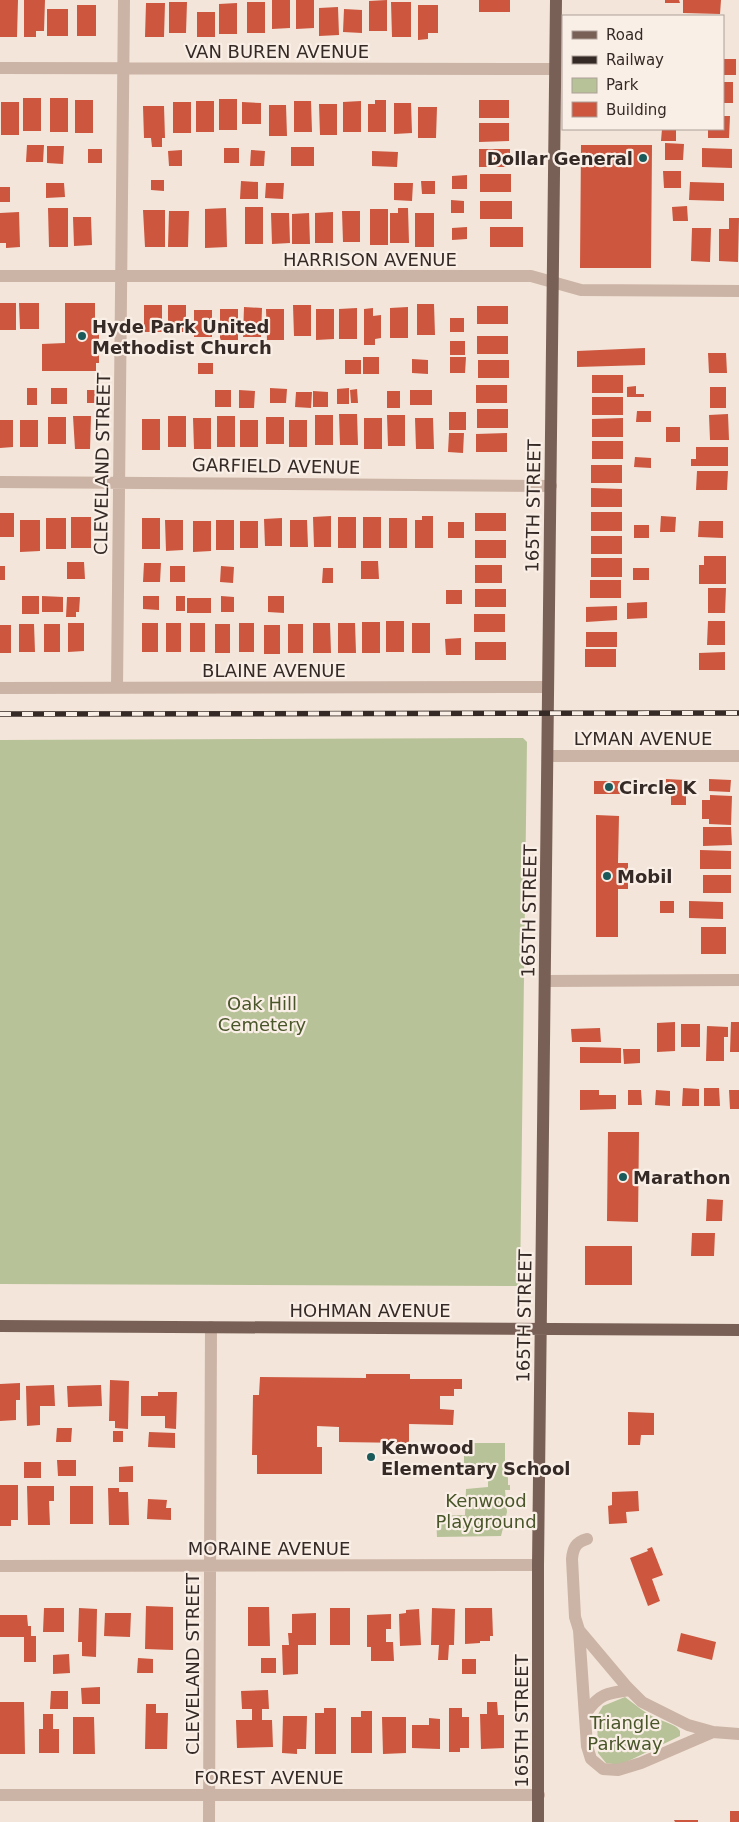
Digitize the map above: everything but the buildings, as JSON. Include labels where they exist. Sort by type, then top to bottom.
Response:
[{"type":"main road","name":"165TH STREET","points":[[538,1822],[538,1565],[556,0]]},
{"type":"main road","name":"HOHMAN AVENUE","points":[[0,1326],[739,1330]]},
{"type":"street","name":"CLEVELAND STREET","points":[[117,688],[124,0]]},
{"type":"street","name":"VAN BUREN AVENUE","points":[[0,68],[555,69]]},
{"type":"street","name":"HARRISON AVENUE","points":[[0,276],[531,276],[553,284],[581,290],[739,291]]},
{"type":"street","name":"GARFIELD AVENUE","points":[[0,482],[551,486]]},
{"type":"street","name":"BLAINE AVENUE","points":[[0,688],[548,687]]},
{"type":"street","name":"LYMAN AVENUE","points":[[548,756],[739,756]]},
{"type":"street","points":[[546,981],[739,980]]},
{"type":"street","name":"CLEVELAND STREET","points":[[209,1822],[212,1327]]},
{"type":"street","points":[[587,1539],[576,1544],[572,1559],[575,1617],[579,1630],[587,1746],[591,1759],[603,1769],[618,1770],[641,1763],[713,1732]]},
{"type":"street","name":"MORAINE AVENUE","points":[[0,1566],[538,1565]]},
{"type":"street","points":[[579,1630],[642,1702],[688,1725],[713,1732],[739,1734]]},
{"type":"street","points":[[586,1713],[594,1701],[603,1695],[630,1690]]},
{"type":"street","name":"FOREST AVENUE","points":[[0,1795],[539,1794]]},
{"type":"green space","name":"Oak Hill Cemetery","points":[[523,738],[527,742],[520,1286],[0,1284],[0,740]]},
{"type":"green space","name":"Kenwood Playground","points":[[464,1443],[505,1443],[505,1464],[508,1467],[508,1485],[510,1485],[510,1490],[505,1490],[507,1512],[501,1536],[437,1537],[436,1516],[465,1515],[466,1489],[488,1487],[488,1470],[474,1471],[464,1468]]},
{"type":"green space","name":"Triangle Parkway","points":[[625,1697],[648,1714],[677,1727],[680,1731],[680,1736],[620,1765],[606,1763],[598,1753],[597,1716],[603,1706]]},
{"type":"railway","points":[[0,714],[739,713]]},
{"type":"place","name":"Dollar General","points":[[643,158]]},
{"type":"place","name":"Hyde Park United Methodist Church","points":[[82,336]]},
{"type":"place","name":"Circle K","points":[[609,787]]},
{"type":"place","name":"Mobil","points":[[607,876]]},
{"type":"place","name":"Marathon","points":[[623,1177]]},
{"type":"place","name":"Kenwood Elementary School","points":[[371,1457]]}]
